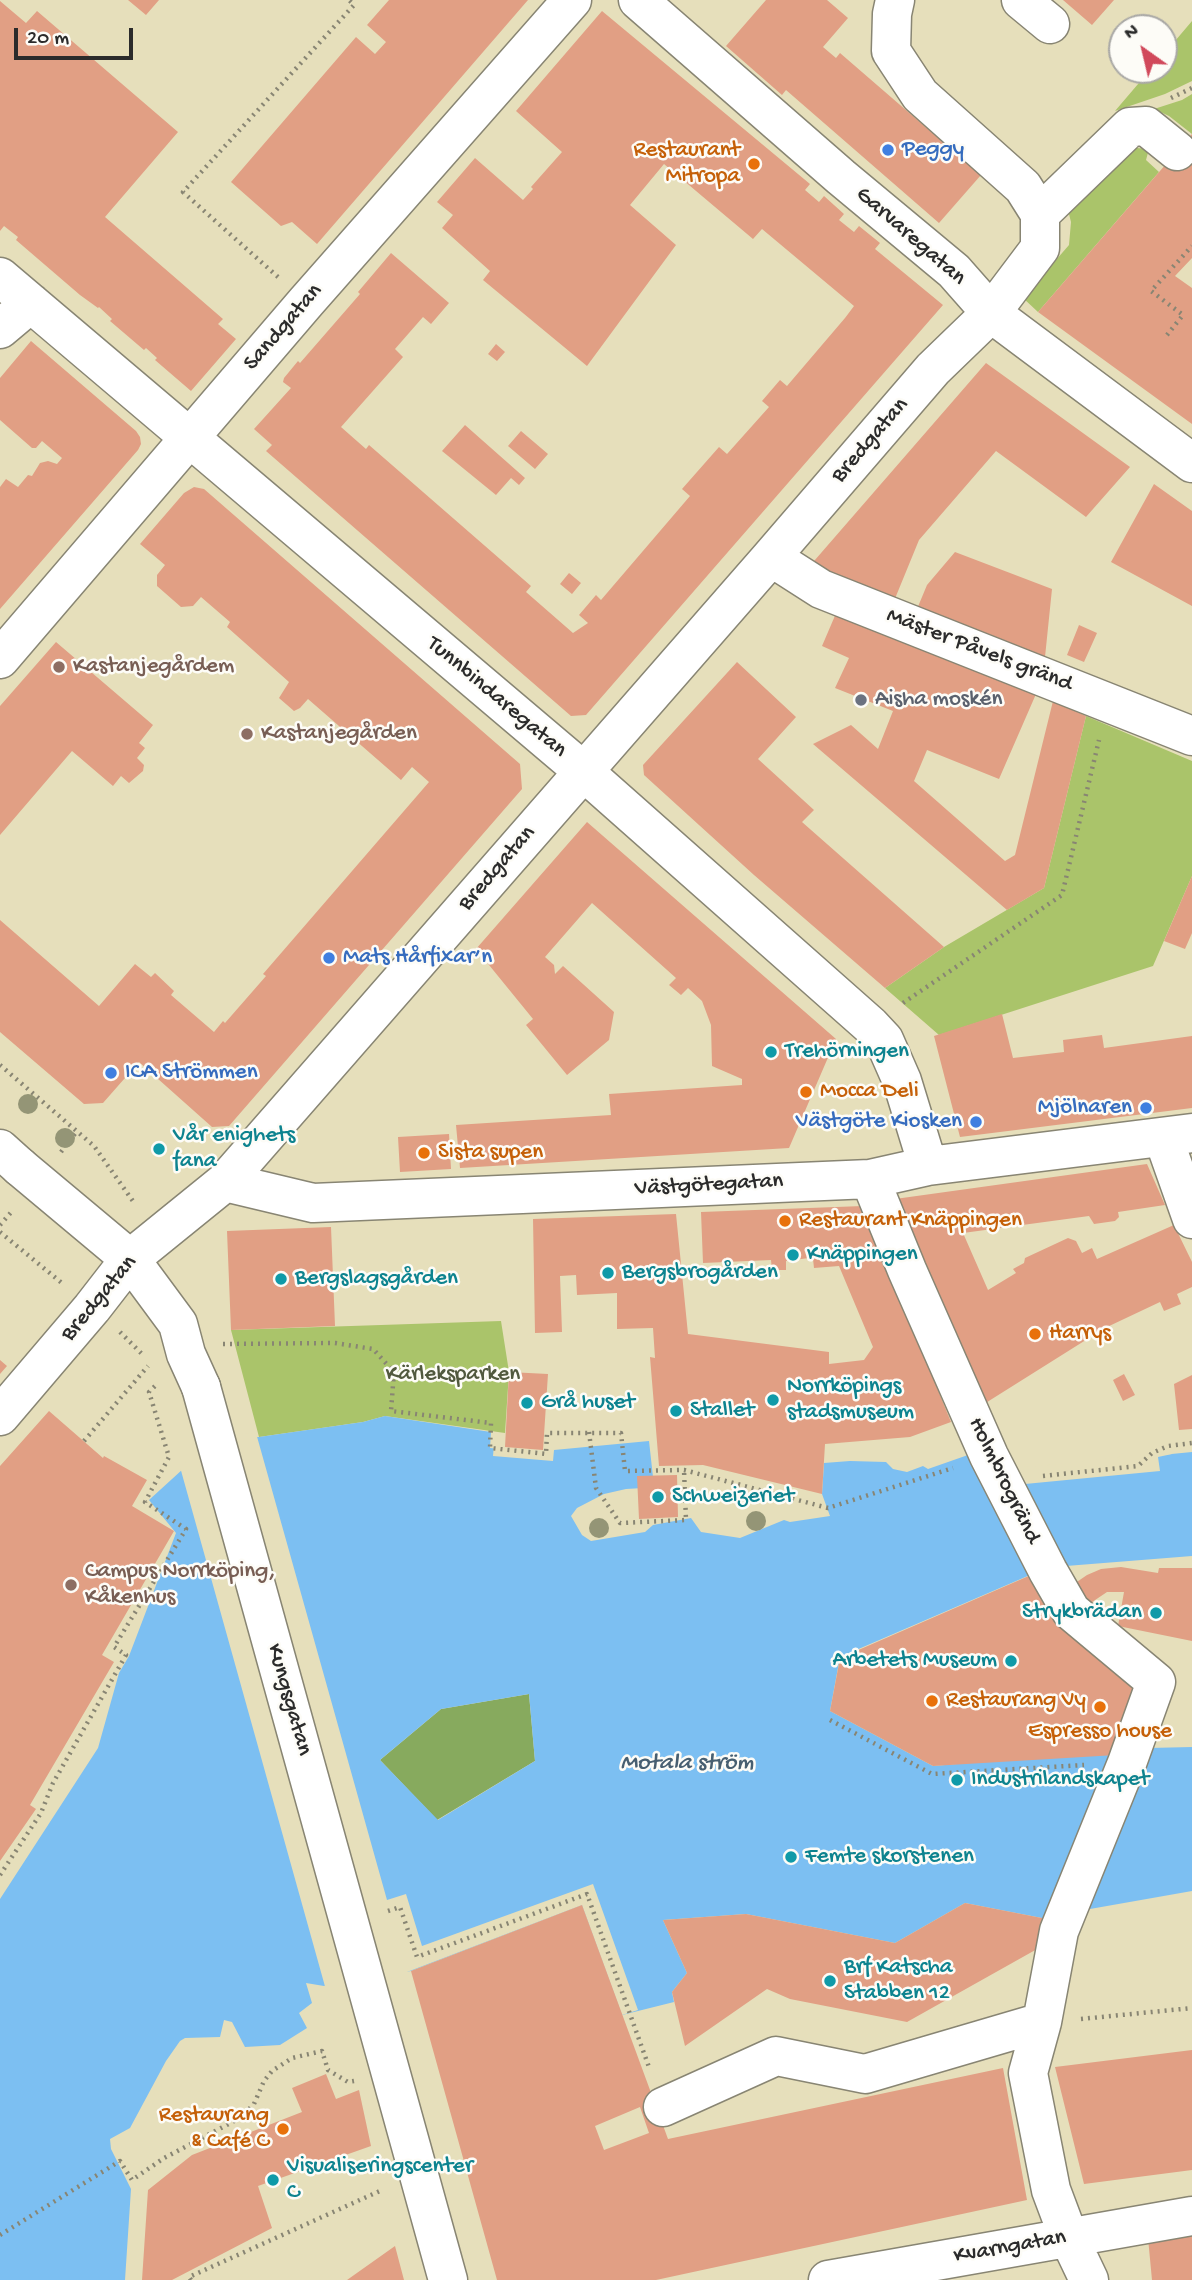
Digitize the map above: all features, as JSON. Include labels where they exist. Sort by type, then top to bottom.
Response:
[{"type":"street","name":"Sandgatan","points":[[0,659],[306,302],[572,0]]},
{"type":"street","name":"Garvaregatan","points":[[638,0],[841,177],[954,271],[990,313],[1120,390],[1192,463]]},
{"type":"street","points":[[895,0],[891,51],[920,95],[1023,187],[1040,214],[1130,127],[1146,126],[1177,151]]},
{"type":"street","points":[[1021,0],[1050,24]]},
{"type":"street","name":"Bredgatan","points":[[0,1416],[130,1259],[226,1182],[933,369],[990,313],[1040,248],[1040,214]]},
{"type":"street","name":"Tunnbindaregatan","points":[[0,276],[583,771],[870,1025],[884,1040],[902,1081],[928,1166]]},
{"type":"street","points":[[0,329],[31,303]]},
{"type":"street","name":"Mäster Påvels gränd","points":[[771,557],[821,589],[1192,736]]},
{"type":"street","points":[[1178,1135],[1192,1219]]},
{"type":"street","name":"Västgötegatan","points":[[226,1182],[313,1203],[870,1178],[928,1166],[1178,1135]]},
{"type":"street","name":"Kungsgatan","points":[[10,1158],[130,1259],[178,1324],[172,1371],[371,2001],[448,2280]]},
{"type":"street","name":"Holmbrogränd","points":[[870,1178],[907,1270],[974,1461],[1048,1571],[1071,1611],[1156,1682],[1130,1757]]},
{"type":"street","points":[[1089,2280],[1051,2190],[1028,2073],[1042,2022],[1059,1931],[1130,1757]]},
{"type":"street","points":[[663,2107],[776,2056],[865,2074],[1042,2022]]},
{"type":"street","name":"Kvarngatan","points":[[828,2280],[1192,2216]]},
{"type":"path","points":[[306,302],[183,192],[354,5],[349,0]]},
{"type":"path","points":[[1167,335],[1183,315],[1151,291],[1192,246]]},
{"type":"path","points":[[870,1025],[1062,895],[1108,702]]},
{"type":"path","points":[[0,1065],[94,1146],[128,1197],[163,1233]]},
{"type":"path","points":[[0,1232],[129,1340],[172,1371]]},
{"type":"path","points":[[84,1441],[172,1371],[220,1344],[335,1343],[373,1349],[394,1372],[391,1411],[491,1423],[490,1448],[546,1454],[547,1433],[621,1433],[625,1471],[684,1470],[828,1508],[974,1461],[1030,1477],[1138,1466],[1152,1453],[1168,1446],[1192,1443]]},
{"type":"path","points":[[0,1875],[41,1813],[53,1783],[126,1655],[114,1647],[186,1529],[145,1502],[169,1458],[149,1392],[172,1371]]},
{"type":"path","points":[[589,1432],[596,1488],[620,1523],[686,1520],[684,1470]]},
{"type":"path","points":[[830,1720],[932,1774],[1130,1757]]},
{"type":"path","points":[[400,1907],[417,1957],[587,1894],[663,2107]]},
{"type":"path","points":[[1042,2022],[1192,2008]]},
{"type":"path","points":[[0,2235],[120,2161],[132,2180],[164,2158],[240,2118],[254,2104],[264,2081],[272,2071],[292,2058],[322,2051],[328,2070],[348,2082],[362,2079]]},
{"type":"path","points":[[191,2280],[189,2277],[392,2185]]},
{"type":"green space","points":[[1192,21],[1192,81],[1165,94],[1115,111],[1138,84],[1178,84],[1178,38]]},
{"type":"green space","points":[[1192,94],[1192,134],[1169,116],[1154,109],[1182,100]]},
{"type":"green space","points":[[1149,149],[1146,160],[1159,172],[1038,312],[1023,298],[1069,245],[1071,222],[1068,210],[1128,150]]},
{"type":"green space","points":[[1086,716],[1192,761],[1192,876],[1153,966],[939,1035],[885,988],[944,947],[1044,888]]},
{"type":"green space","name":"Kärleksparken","points":[[501,1321],[509,1372],[505,1433],[385,1416],[363,1422],[259,1437],[231,1330]]},
{"type":"green space","points":[[529,1694],[535,1761],[437,1820],[380,1760],[441,1709]]},
{"type":"water","name":"Motala ström","points":[[385,1416],[491,1432],[490,1448],[546,1454],[554,1450],[649,1441],[653,1477],[643,1488],[604,1494],[577,1508],[571,1516],[582,1535],[591,1541],[645,1532],[653,1525],[691,1518],[701,1532],[740,1538],[784,1520],[790,1522],[830,1516],[822,1494],[824,1463],[886,1462],[893,1469],[907,1472],[923,1466],[928,1469],[968,1455],[1018,1469],[1192,1452],[1192,1556],[1066,1566],[1030,1575],[840,1657],[830,1711],[933,1766],[1149,1748],[1192,1747],[1192,1891],[1047,1919],[965,1903],[895,1943],[746,1914],[663,1920],[687,1973],[672,1992],[674,2002],[622,2015],[582,1905],[411,1971],[324,1986],[306,1983],[312,2003],[299,2013],[307,2028],[280,2045],[245,2047],[232,2022],[224,2020],[220,2037],[185,2038],[166,2061],[130,2128],[110,2139],[111,2149],[131,2189],[125,2280],[0,2280],[0,1899],[98,1748],[119,1673],[129,1656],[176,1533],[149,1500],[217,1438],[259,1437],[363,1422]],"holes":[[[529,1694],[535,1761],[438,1820],[380,1760],[441,1709]]]},
{"type":"pier","points":[[256,1433],[387,1900],[406,1894],[422,1946],[593,1884],[638,2010],[622,2015],[582,1905],[407,1972],[408,1975],[326,1990],[180,1467],[217,1434]]},
{"type":"pier","points":[[494,1445],[554,1450],[553,1461],[493,1456]]},
{"type":"pier","points":[[1171,1451],[1172,1454],[1158,1457],[1160,1471],[1025,1484],[1015,1465],[1031,1467]]},
{"type":"building","points":[[128,0],[159,0],[146,15]]},
{"type":"building","points":[[389,0],[528,0],[317,244],[292,222],[281,226],[231,182],[356,37],[375,54],[386,42],[367,25]]},
{"type":"building","points":[[766,0],[827,0],[848,18],[823,47],[836,58],[840,53],[981,175],[939,223],[786,90],[782,95],[726,46]]},
{"type":"building","points":[[1063,0],[1114,0],[1092,25]]},
{"type":"building","points":[[0,1],[26,23],[37,11],[178,132],[105,217],[223,319],[218,324],[236,339],[191,391],[155,360],[157,358],[146,348],[144,350],[110,321],[112,319],[99,307],[80,295],[16,240],[18,237],[4,226],[0,231]]},
{"type":"building","points":[[602,11],[810,184],[805,190],[819,202],[824,196],[844,214],[839,220],[854,232],[859,226],[880,243],[875,249],[943,305],[586,715],[571,716],[266,451],[272,445],[254,429],[291,388],[283,382],[284,378],[360,294],[358,292],[391,253],[449,303],[431,324],[423,317],[395,349],[403,357],[341,427],[366,449],[369,445],[531,586],[526,592],[573,633],[588,623],[579,615],[596,595],[601,600],[690,496],[682,489],[719,447],[727,454],[769,407],[762,401],[780,380],[787,386],[845,318],[854,306],[762,229],[753,239],[664,164],[630,205],[676,245],[587,366],[483,280],[490,271],[442,228],[453,215],[437,202],[475,158],[523,200],[533,189],[531,187],[562,152],[516,111]]},
{"type":"building","points":[[1192,134],[1192,258],[1175,276],[1192,288],[1192,424],[1038,312]]},
{"type":"building","points":[[31,341],[136,431],[141,444],[0,609],[0,487],[6,479],[18,487],[28,475],[32,476],[40,463],[48,461],[57,464],[62,458],[42,441],[36,448],[32,448],[0,420],[0,378]]},
{"type":"building","points":[[496,344],[505,352],[497,361],[488,354]]},
{"type":"building","points":[[986,363],[1130,467],[1086,517],[996,451],[919,540],[894,601],[808,568]]},
{"type":"building","points":[[465,425],[525,478],[519,485],[511,478],[496,495],[442,451]]},
{"type":"building","points":[[521,431],[548,454],[535,469],[508,446]]},
{"type":"building","points":[[1154,484],[1192,511],[1192,606],[1111,562]]},
{"type":"building","points":[[194,487],[204,489],[520,764],[522,789],[229,1126],[212,1127],[139,1062],[103,1103],[84,1104],[0,1032],[0,920],[99,1006],[135,964],[151,977],[155,973],[174,991],[171,995],[214,1032],[266,976],[263,974],[429,782],[412,767],[401,780],[308,699],[294,711],[279,698],[289,682],[227,627],[230,622],[201,597],[193,606],[181,607],[157,586],[157,575],[165,565],[140,544],[184,493]]},
{"type":"building","points":[[955,552],[1052,589],[1045,657],[917,609],[927,585]]},
{"type":"building","points":[[569,573],[581,583],[572,594],[560,584]]},
{"type":"building","points":[[837,611],[1036,694],[999,779],[927,750],[914,781],[1005,861],[1015,855],[1053,701],[1086,716],[1044,888],[1007,910],[813,744],[851,725],[878,749],[893,711],[835,688],[849,658],[822,646]]},
{"type":"building","points":[[1079,625],[1097,633],[1084,662],[1067,655]]},
{"type":"building","points":[[56,642],[153,725],[139,743],[145,748],[137,758],[144,765],[143,771],[129,783],[121,776],[113,786],[72,751],[0,835],[0,706]]},
{"type":"building","points":[[737,662],[796,717],[758,759],[814,810],[802,822],[944,947],[885,988],[644,775],[643,765]]},
{"type":"building","points":[[587,822],[836,1039],[789,1148],[460,1168],[456,1125],[611,1115],[609,1094],[742,1085],[742,1079],[712,1066],[711,1025],[702,1001],[688,988],[681,995],[669,985],[676,978],[592,903],[545,957],[554,965],[555,974],[563,966],[614,1012],[609,1040],[567,1075],[526,1025],[533,1019],[476,949]]},
{"type":"building","points":[[1192,876],[1192,933],[1185,949],[1164,941]]},
{"type":"building","points":[[1002,1014],[1013,1058],[1064,1052],[1063,1040],[1102,1035],[1104,1048],[1192,1036],[1192,1108],[960,1137],[934,1036]]},
{"type":"building","name":"Sista supen","points":[[449,1134],[451,1169],[400,1172],[398,1137]]},
{"type":"building","points":[[1147,1164],[1165,1205],[1118,1212],[1119,1217],[1115,1221],[1094,1224],[1089,1216],[963,1233],[988,1290],[1016,1273],[1013,1269],[1024,1263],[1025,1258],[1068,1238],[1076,1241],[1082,1253],[1092,1248],[1097,1259],[1174,1225],[1192,1262],[1192,1287],[1177,1294],[1181,1304],[1164,1311],[1160,1302],[1088,1336],[1089,1338],[984,1404],[895,1199]]},
{"type":"building","points":[[863,1206],[951,1422],[910,1437],[825,1444],[822,1494],[703,1465],[659,1466],[650,1357],[655,1358],[653,1328],[617,1329],[617,1293],[577,1295],[576,1275],[560,1276],[562,1332],[535,1333],[533,1219],[676,1214],[688,1334],[829,1352],[829,1364],[864,1360],[873,1347],[839,1266],[814,1268],[813,1259],[809,1258],[786,1261],[786,1270],[772,1270],[771,1260],[703,1263],[701,1212]]},
{"type":"building","name":"Bergslagsgården","points":[[331,1227],[335,1326],[231,1330],[227,1231]]},
{"type":"building","points":[[0,1360],[7,1366],[0,1374]]},
{"type":"building","name":"Grå huset","points":[[509,1372],[548,1374],[543,1450],[505,1447]]},
{"type":"building","points":[[1124,1374],[1135,1395],[1123,1401],[1113,1380]]},
{"type":"building","points":[[1192,1375],[1192,1429],[1179,1430],[1174,1384]]},
{"type":"building","name":"Campus Norrköping, Kåkenhus","points":[[49,1411],[103,1458],[104,1456],[147,1480],[132,1506],[174,1531],[102,1655],[114,1662],[30,1805],[36,1809],[0,1861],[0,1466]]},
{"type":"building","name":"Schweizeriet","points":[[677,1475],[678,1517],[639,1519],[637,1476]]},
{"type":"building","points":[[1121,1567],[1158,1573],[1159,1568],[1192,1568],[1192,1641],[1118,1626],[1124,1592],[1107,1592],[1067,1619],[1148,1687],[1116,1755],[933,1766],[830,1711],[840,1658],[1031,1575],[1055,1597],[1087,1575],[1101,1569]]},
{"type":"building","name":"Brf Katscha Stabben 12","points":[[965,1903],[1047,1919],[1046,1944],[907,2022],[790,1999],[767,1989],[685,2046],[672,1992],[687,1973],[663,1920],[746,1914],[895,1943]]},
{"type":"building","points":[[582,1905],[668,2139],[1003,2068],[1027,2200],[656,2280],[497,2280],[411,1971]],"holes":[[[640,2107],[649,2133],[604,2150],[595,2126]]]},
{"type":"building","points":[[1192,2050],[1192,2170],[1084,2184],[1055,2067]]},
{"type":"building","points":[[326,2074],[336,2099],[359,2090],[371,2146],[258,2186],[272,2228],[172,2280],[142,2280],[148,2190],[192,2155],[302,2112],[292,2088]]},
{"type":"building","points":[[1192,2233],[1192,2280],[1152,2280],[1148,2238]]},
{"type":"building","points":[[395,2246],[404,2280],[347,2280]]},
{"type":"place","name":"Peggy","points":[[888,150]]},
{"type":"place","name":"Restaurant Mitropa","points":[[754,164]]},
{"type":"place","name":"Kastanjegårdem","points":[[59,667]]},
{"type":"place","name":"Aisha moskén","points":[[861,700]]},
{"type":"place","name":"Kastanjegården","points":[[247,734]]},
{"type":"place","name":"Mats Hårfixar’n","points":[[329,958]]},
{"type":"place","name":"Trehörningen","points":[[771,1052]]},
{"type":"place","name":"ICA Strömmen","points":[[111,1073]]},
{"type":"place","name":"Mocca Deli","points":[[806,1092]]},
{"type":"place","name":"Mjölnaren","points":[[1146,1108]]},
{"type":"place","name":"Västgöte Kiosken","points":[[976,1122]]},
{"type":"place","name":"Vår enighets fana","points":[[159,1149]]},
{"type":"place","name":"Sista supen","points":[[424,1153]]},
{"type":"place","name":"Restaurant Knäppingen","points":[[785,1221]]},
{"type":"place","name":"Knäppingen","points":[[793,1255]]},
{"type":"place","name":"Bergsbrogården","points":[[608,1273]]},
{"type":"place","name":"Bergslagsgården","points":[[281,1279]]},
{"type":"place","name":"Harrys","points":[[1035,1334]]},
{"type":"place","name":"Norrköpings stadsmuseum","points":[[773,1400]]},
{"type":"place","name":"Grå huset","points":[[527,1403]]},
{"type":"place","name":"Stallet","points":[[676,1411]]},
{"type":"place","name":"Schweizeriet","points":[[658,1497]]},
{"type":"place","name":"Campus Norrköping, Kåkenhus","points":[[71,1585]]},
{"type":"place","name":"Strykbrädan","points":[[1156,1613]]},
{"type":"place","name":"Arbetets Museum","points":[[1011,1661]]},
{"type":"place","name":"Restaurang Vy","points":[[932,1701]]},
{"type":"place","name":"Espresso house","points":[[1100,1707]]},
{"type":"place","name":"Industrilandskapet","points":[[957,1780]]},
{"type":"place","name":"Femte skorstenen","points":[[791,1857]]},
{"type":"place","name":"Brf Katscha Stabben 12","points":[[830,1981]]},
{"type":"place","name":"Restaurang & Café C","points":[[283,2129]]},
{"type":"place","name":"Visualiseringscenter C","points":[[273,2180]]}]
